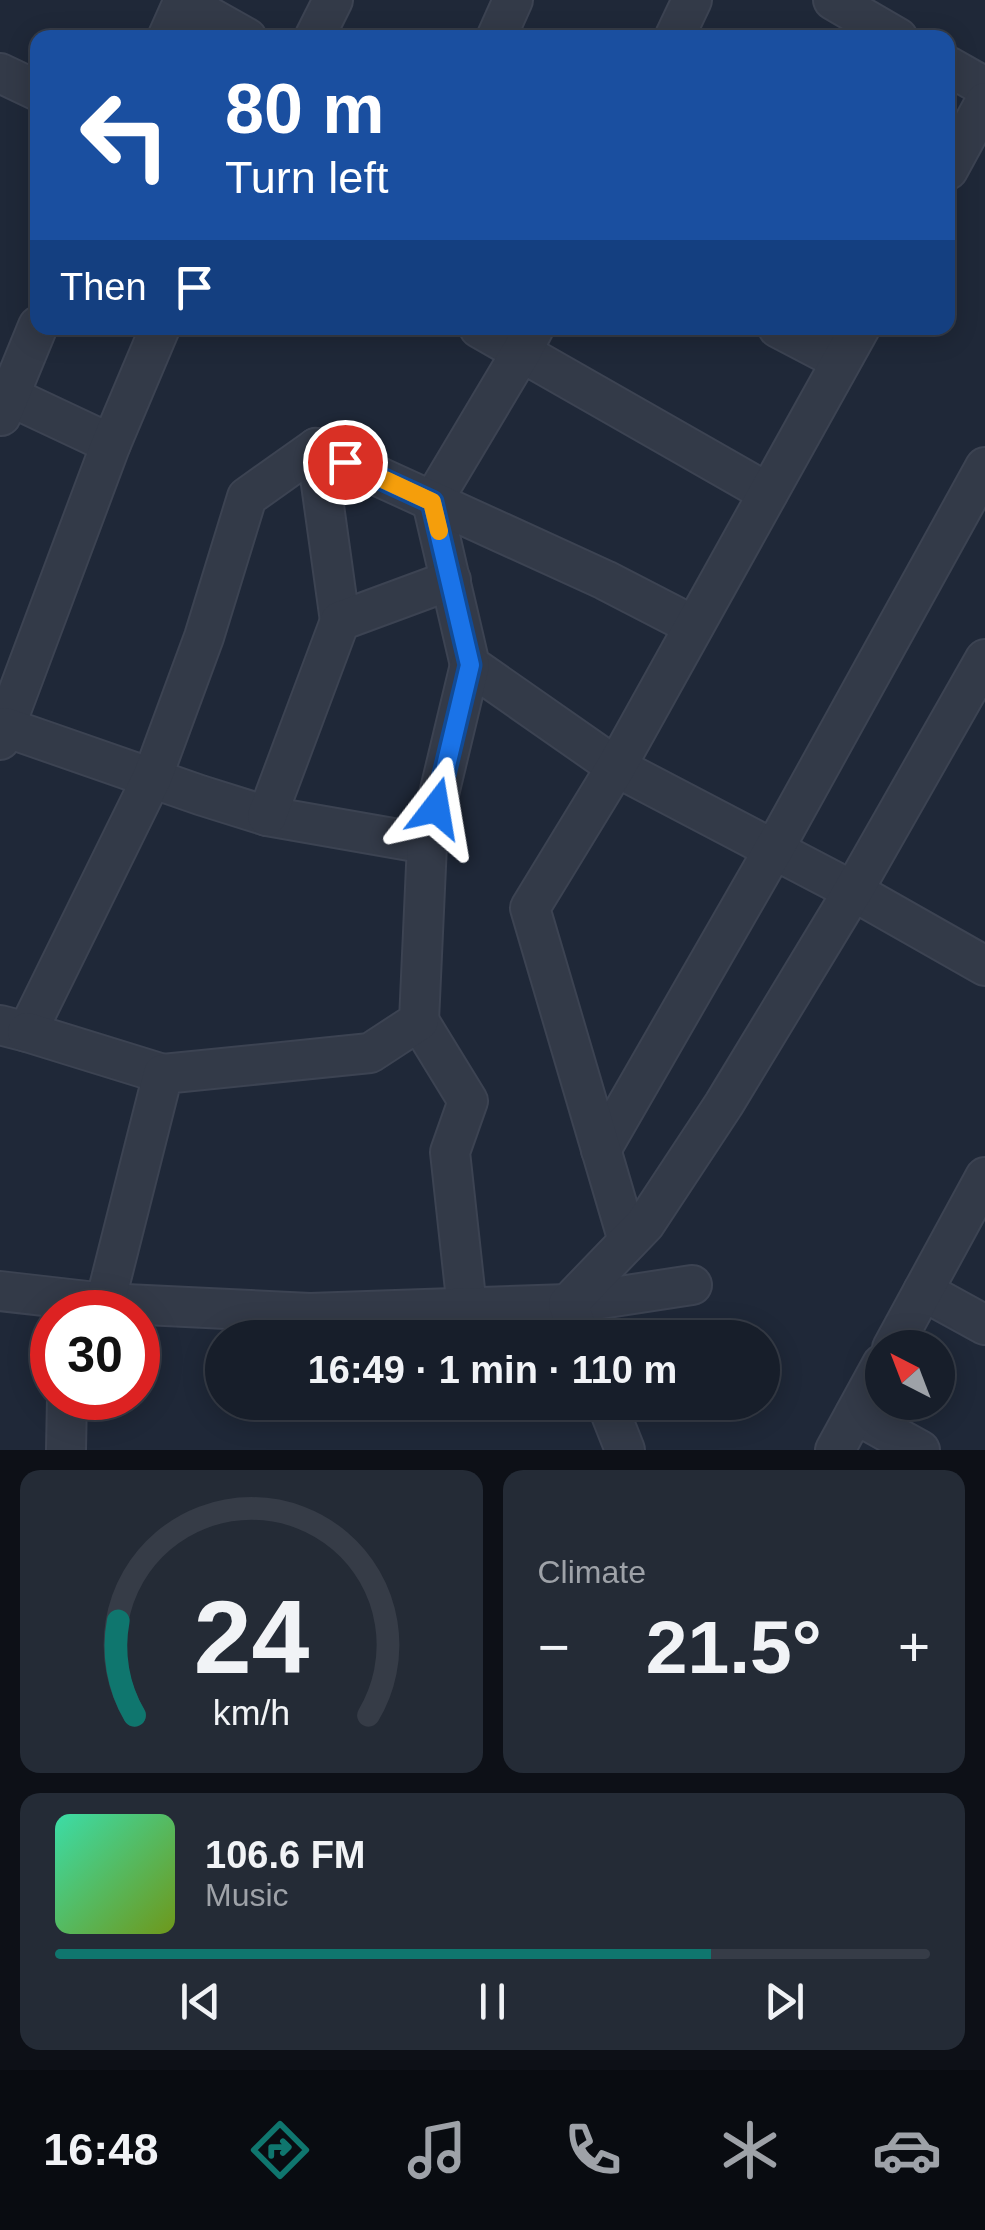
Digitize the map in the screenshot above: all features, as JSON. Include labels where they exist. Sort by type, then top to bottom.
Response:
[{"type":"street","points":[[318,30],[332,0]]},
{"type":"street","points":[[500,30],[513,0]]},
{"type":"street","points":[[678,30],[692,0]]},
{"type":"street","points":[[832,0],[884,30]]},
{"type":"street","points":[[171,30],[183,2],[234,30]]},
{"type":"street","points":[[955,70],[985,87]]},
{"type":"street","points":[[0,74],[30,87]]},
{"type":"street","points":[[955,157],[985,102]]},
{"type":"street","points":[[34,335],[4,407],[111,444]]},
{"type":"street","points":[[157,335],[111,444],[2,733],[267,816],[427,844]]},
{"type":"street","points":[[792,335],[842,360]]},
{"type":"street","points":[[628,1242],[530,908],[616,767],[856,335]]},
{"type":"street","points":[[468,1308],[450,1152],[468,1101],[418,1021],[427,844],[470,665],[432,502],[528,339],[768,493]]},
{"type":"street","points":[[316,448],[606,580],[694,626]]},
{"type":"street","points":[[267,816],[340,621],[316,448]]},
{"type":"street","points":[[316,448],[247,497],[204,637],[152,778],[14,1028],[163,1074],[370,1053],[418,1021]]},
{"type":"street","points":[[601,1150],[774,849],[985,467]]},
{"type":"street","points":[[340,621],[451,580]]},
{"type":"street","points":[[576,1320],[724,1104],[853,891],[985,658]]},
{"type":"street","points":[[470,665],[616,767],[853,891],[985,966]]},
{"type":"street","points":[[86,1290],[163,1074]]},
{"type":"street","points":[[902,1330],[985,1177]]},
{"type":"street","points":[[578,1320],[692,1285]]},
{"type":"street","points":[[923,1290],[985,1325]]},
{"type":"street","points":[[0,1291],[30,1296]]},
{"type":"street","points":[[160,1308],[310,1313],[468,1308],[567,1320]]},
{"type":"street","points":[[835,1450],[865,1395]]},
{"type":"street","points":[[855,1414],[920,1450]]},
{"type":"street","points":[[66,1450],[67,1420]]},
{"type":"street","points":[[613,1420],[625,1450]]},
{"type":"slow traffic","points":[[385,480],[432,502],[439,531]]},
{"type":"route","points":[[345,462],[432,502],[470,665],[436,808]]}]
